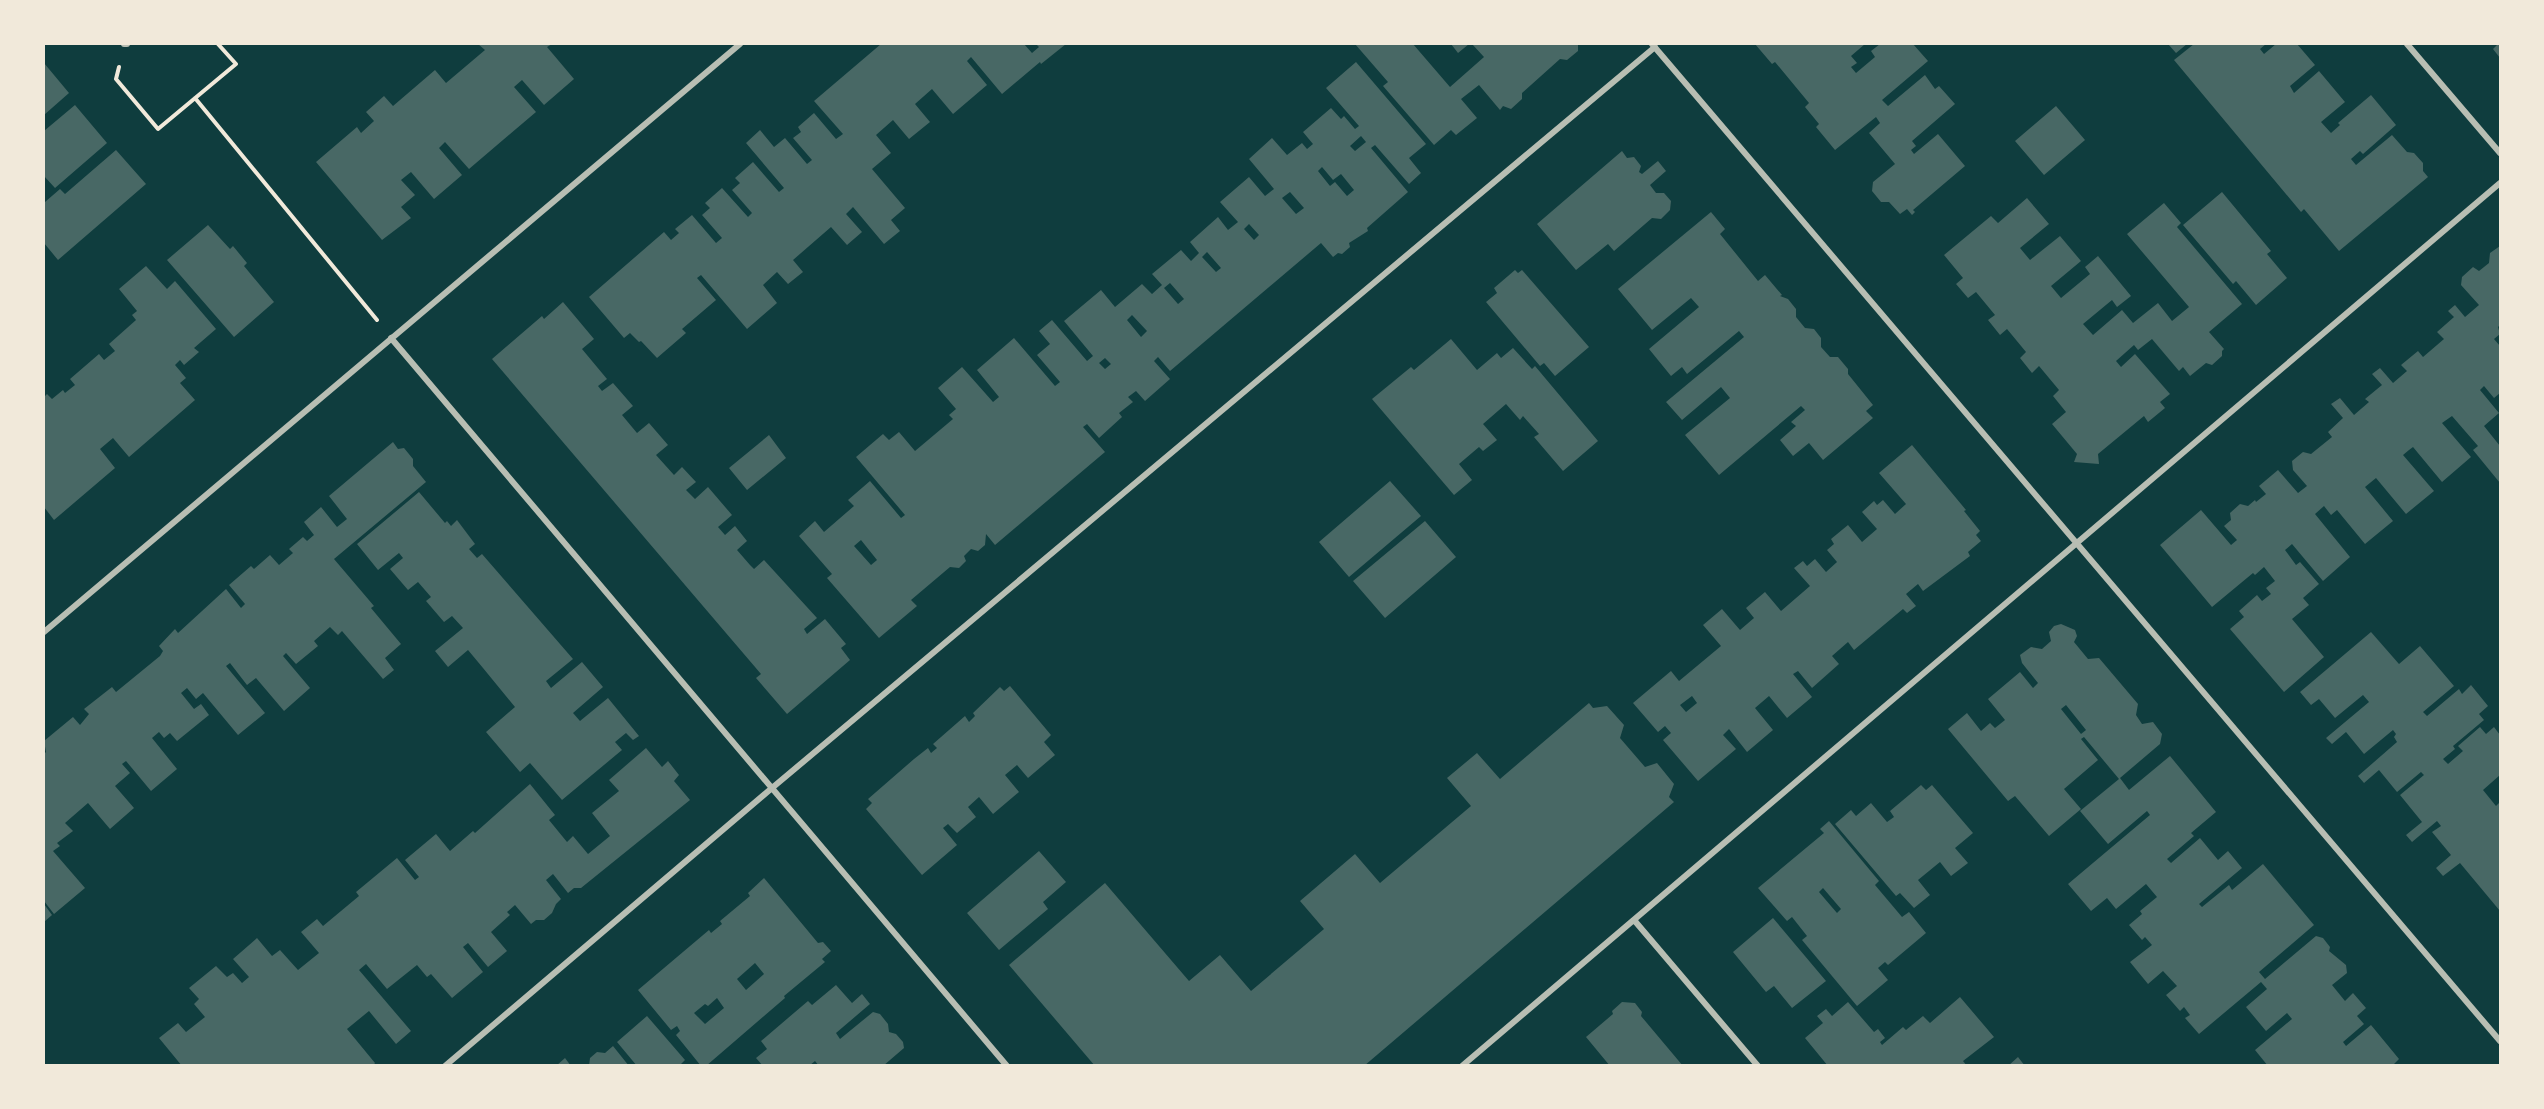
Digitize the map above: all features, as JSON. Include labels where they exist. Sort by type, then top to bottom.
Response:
[{"type":"street","points":[[44,632],[740,44]]},
{"type":"street","points":[[2408,44],[2500,153]]},
{"type":"street","points":[[446,1065],[1654,45],[2500,1041]]},
{"type":"street","points":[[1462,1065],[2500,183]]},
{"type":"street","points":[[391,338],[1007,1065]]},
{"type":"street","points":[[1634,920],[1758,1065]]},
{"type":"path","points":[[126,44],[116,79],[158,129],[236,64],[218,44]]},
{"type":"path","points":[[195,98],[391,338]]},
{"type":"building","points":[[478,44],[552,44],[547,47],[574,79],[544,105],[522,80],[514,87],[536,112],[469,169],[445,142],[439,148],[462,175],[434,199],[411,172],[401,180],[415,195],[401,207],[411,218],[382,240],[316,162],[357,127],[361,133],[374,121],[366,112],[384,96],[393,106],[435,70],[446,83],[485,50]]},
{"type":"building","points":[[881,44],[1024,44],[1032,53],[1039,47],[1036,44],[1066,44],[1041,64],[1040,62],[1002,94],[971,57],[967,61],[987,85],[953,114],[932,89],[915,104],[930,122],[909,139],[893,120],[876,135],[891,153],[872,169],[905,208],[891,220],[900,231],[884,244],[853,207],[846,214],[862,232],[847,245],[831,227],[793,260],[803,272],[788,284],[777,272],[763,285],[777,303],[747,329],[701,275],[697,278],[716,300],[682,329],[686,333],[657,358],[630,333],[624,338],[589,297],[664,232],[671,240],[679,233],[675,229],[692,215],[716,243],[722,238],[702,215],[710,208],[705,203],[722,188],[748,217],[752,213],[732,190],[740,183],[735,178],[753,162],[779,192],[784,188],[746,143],[760,130],[774,147],[785,138],[807,164],[812,160],[793,138],[801,132],[798,127],[814,113],[836,139],[843,134],[814,101]]},
{"type":"building","points":[[1355,44],[1413,44],[1450,87],[1484,57],[1472,44],[1578,44],[1578,51],[1567,60],[1560,59],[1522,93],[1522,99],[1511,109],[1503,106],[1500,110],[1479,85],[1461,99],[1477,118],[1456,135],[1451,130],[1434,145],[1383,86],[1388,82]]},
{"type":"building","points":[[1451,44],[1469,44],[1458,53]]},
{"type":"building","points":[[1755,44],[1865,44],[1851,56],[1857,63],[1851,67],[1856,73],[1875,57],[1871,51],[1880,44],[1913,44],[1928,61],[1882,100],[1888,106],[1925,75],[1935,89],[1939,86],[1955,104],[1912,141],[1916,146],[1911,150],[1914,154],[1938,134],[1965,166],[1913,210],[1915,212],[1912,215],[1907,209],[1900,214],[1889,202],[1881,202],[1872,191],[1873,182],[1895,164],[1869,133],[1880,123],[1876,117],[1835,150],[1816,127],[1819,124],[1805,107],[1809,103],[1775,62],[1772,64]]},
{"type":"building","points":[[2168,44],[2187,44],[2176,53]]},
{"type":"building","points":[[2194,44],[2266,44],[2260,49],[2264,54],[2276,44],[2297,44],[2315,65],[2290,86],[2294,93],[2319,71],[2345,102],[2321,122],[2331,133],[2340,125],[2338,123],[2371,95],[2396,125],[2363,154],[2360,151],[2351,159],[2356,165],[2392,135],[2407,152],[2414,153],[2423,163],[2423,171],[2428,177],[2339,251],[2304,209],[2301,212],[2174,60]]},
{"type":"building","points":[[2496,44],[2500,44],[2500,58],[2493,49]]},
{"type":"building","points":[[1356,62],[1426,144],[1409,158],[1421,173],[1409,184],[1375,145],[1371,148],[1408,192],[1367,228],[1368,231],[1349,243],[1350,247],[1342,254],[1338,253],[1333,257],[1321,243],[1170,371],[1158,357],[1154,361],[1170,379],[1145,401],[1136,391],[1128,397],[1133,402],[1119,413],[1122,417],[1099,438],[1087,424],[1083,427],[1105,452],[995,545],[986,534],[985,545],[978,551],[971,549],[964,556],[966,561],[959,568],[950,567],[911,600],[917,606],[879,638],[827,578],[832,574],[799,536],[815,521],[824,532],[854,506],[848,500],[870,481],[901,518],[905,515],[856,457],[883,434],[889,440],[899,432],[915,451],[953,419],[949,415],[956,409],[938,388],[962,367],[993,402],[999,397],[977,370],[1014,338],[1055,386],[1060,382],[1037,355],[1050,344],[1039,331],[1052,320],[1087,361],[1093,356],[1064,321],[1101,290],[1115,307],[1142,284],[1152,294],[1162,285],[1152,274],[1181,250],[1191,261],[1199,253],[1190,242],[1218,217],[1228,230],[1238,222],[1220,202],[1249,177],[1265,196],[1274,189],[1249,159],[1272,138],[1287,155],[1302,143],[1307,149],[1313,144],[1303,132],[1331,108],[1341,119],[1344,116],[1355,129],[1359,126],[1326,88]],"holes":[[[1361,136],[1366,142],[1355,151],[1350,146]],[[1322,167],[1333,180],[1341,174],[1354,190],[1347,196],[1335,182],[1330,186],[1318,171]],[[1290,192],[1304,208],[1296,214],[1282,198]],[[1249,224],[1259,235],[1254,240],[1244,229]],[[1207,252],[1221,268],[1216,272],[1202,257]],[[1170,283],[1184,299],[1178,304],[1164,288]],[[1132,315],[1147,331],[1141,337],[1127,320]],[[1105,358],[1111,364],[1105,369],[1099,363]],[[861,540],[877,560],[871,565],[854,546]]]},
{"type":"building","points":[[44,63],[69,93],[44,115]]},
{"type":"building","points":[[75,105],[107,143],[55,188],[44,176],[44,131]]},
{"type":"building","points":[[2056,106],[2085,140],[2044,175],[2015,141]]},
{"type":"building","points":[[116,150],[146,184],[58,260],[44,243],[45,202],[60,189],[65,194]]},
{"type":"building","points":[[1622,151],[1627,158],[1634,157],[1641,166],[1639,172],[1642,174],[1658,161],[1666,171],[1650,185],[1656,193],[1664,193],[1671,201],[1670,210],[1661,219],[1652,218],[1614,251],[1608,244],[1576,270],[1537,224]]},
{"type":"building","points":[[2222,192],[2271,251],[2267,254],[2287,278],[2256,305],[2236,281],[2233,284],[2183,225]]},
{"type":"building","points":[[2027,198],[2049,224],[2020,248],[2030,260],[2060,236],[2081,261],[2051,286],[2061,298],[2090,274],[2085,267],[2098,256],[2131,296],[2117,307],[2112,300],[2083,324],[2093,335],[2122,310],[2133,323],[2158,303],[2172,321],[2189,307],[2127,234],[2164,203],[2181,223],[2177,227],[2242,304],[2209,332],[2224,349],[2222,356],[2212,365],[2206,363],[2190,376],[2183,367],[2179,371],[2152,339],[2138,350],[2134,345],[2116,361],[2121,367],[2135,354],[2170,394],[2160,402],[2165,408],[2148,422],[2144,416],[2098,454],[2099,464],[2074,462],[2077,454],[2052,424],[2066,412],[2053,396],[2059,390],[2039,366],[2032,373],[2020,358],[2026,352],[2007,329],[2000,335],[1988,320],[1995,315],[1976,292],[1968,298],[1956,284],[1963,278],[1944,255],[1991,216],[1998,223]]},
{"type":"building","points":[[1711,212],[1725,229],[1720,234],[1758,281],[1765,275],[1782,295],[1780,296],[1788,299],[1796,309],[1796,317],[1805,328],[1814,329],[1821,338],[1821,347],[1830,357],[1838,357],[1848,369],[1848,374],[1873,405],[1866,411],[1873,418],[1823,460],[1809,443],[1793,456],[1780,440],[1796,426],[1791,422],[1805,410],[1801,406],[1719,475],[1685,435],[1730,398],[1721,387],[1682,420],[1666,402],[1744,337],[1739,331],[1687,374],[1682,367],[1671,376],[1649,349],[1699,307],[1691,298],[1652,330],[1618,289]]},
{"type":"building","points":[[208,225],[230,249],[233,246],[247,263],[244,266],[274,302],[234,337],[167,260]]},
{"type":"building","points":[[2500,246],[2500,325],[2498,327],[2500,334],[2494,339],[2500,346],[2500,393],[2494,398],[2484,386],[2480,390],[2499,413],[2484,426],[2500,446],[2500,483],[2473,450],[2478,446],[2452,416],[2442,423],[2471,457],[2442,482],[2413,447],[2409,450],[2403,455],[2434,491],[2406,514],[2376,478],[2365,487],[2393,521],[2365,544],[2337,510],[2331,515],[2324,506],[2315,514],[2350,557],[2323,581],[2292,544],[2285,550],[2296,565],[2300,562],[2319,584],[2303,598],[2309,605],[2292,619],[2324,657],[2284,692],[2230,629],[2244,617],[2239,611],[2257,595],[2262,601],[2271,594],[2266,588],[2275,581],[2264,567],[2255,575],[2253,573],[2212,607],[2160,545],[2201,510],[2231,545],[2237,540],[2224,526],[2231,520],[2230,513],[2240,504],[2248,506],[2266,494],[2259,486],[2278,470],[2298,493],[2307,486],[2293,470],[2292,461],[2303,452],[2311,454],[2332,437],[2328,432],[2343,418],[2331,404],[2340,398],[2354,415],[2369,402],[2365,399],[2382,385],[2372,374],[2380,368],[2393,383],[2407,371],[2401,365],[2418,351],[2423,357],[2444,339],[2437,332],[2454,317],[2448,311],[2455,305],[2465,317],[2479,305],[2461,285],[2462,277],[2473,267],[2479,271],[2489,263],[2490,253]]},
{"type":"building","points":[[146,266],[167,289],[175,281],[216,329],[194,348],[199,352],[184,365],[180,360],[175,365],[186,378],[180,383],[195,400],[129,457],[113,438],[100,449],[115,468],[54,520],[44,507],[44,397],[47,394],[52,399],[63,390],[65,393],[75,385],[70,379],[99,354],[104,360],[115,351],[109,344],[136,320],[132,315],[137,311],[119,289]]},
{"type":"building","points":[[1515,270],[1518,273],[1522,270],[1589,347],[1555,376],[1544,363],[1540,366],[1486,302],[1497,293],[1494,288]]},
{"type":"building","points":[[563,302],[594,339],[582,349],[607,379],[598,386],[602,391],[613,383],[633,406],[622,415],[637,433],[649,423],[668,445],[656,455],[674,475],[682,467],[696,482],[686,490],[695,499],[708,487],[732,515],[718,527],[725,535],[735,526],[747,541],[737,550],[750,565],[754,569],[764,560],[817,618],[804,629],[807,634],[825,619],[846,644],[841,648],[850,660],[787,714],[756,678],[761,674],[492,359],[542,316],[544,319]]},
{"type":"building","points":[[1451,339],[1477,370],[1497,353],[1501,358],[1513,348],[1532,369],[1535,366],[1598,441],[1563,471],[1534,437],[1539,434],[1523,416],[1520,420],[1506,404],[1483,424],[1497,440],[1483,451],[1479,447],[1459,464],[1472,480],[1454,495],[1372,399],[1411,367],[1414,370]]},
{"type":"building","points":[[769,435],[786,458],[747,490],[729,468]]},
{"type":"building","points":[[393,442],[398,449],[404,448],[413,459],[413,466],[426,482],[334,559],[374,606],[371,608],[401,644],[385,658],[394,670],[383,679],[342,631],[338,635],[330,627],[314,641],[318,646],[296,664],[286,653],[283,656],[310,688],[284,711],[256,678],[247,685],[230,663],[226,666],[265,713],[238,735],[203,693],[196,699],[187,688],[181,693],[194,709],[201,704],[209,715],[177,741],[170,733],[164,738],[159,732],[152,738],[177,769],[151,791],[126,761],[122,764],[130,773],[115,786],[134,808],[110,829],[88,803],[65,823],[73,831],[57,843],[60,846],[53,851],[85,888],[54,914],[44,901],[44,754],[46,752],[44,741],[73,717],[80,725],[89,714],[84,709],[112,687],[116,692],[160,656],[163,651],[159,646],[175,629],[178,633],[226,589],[241,608],[245,604],[229,585],[251,566],[254,569],[270,555],[279,565],[293,553],[289,549],[303,537],[307,541],[314,535],[304,522],[321,507],[337,527],[347,519],[329,496]]},
{"type":"building","points":[[1912,445],[1966,510],[1964,511],[1980,531],[1976,535],[1981,541],[1968,552],[1970,556],[1923,591],[1918,584],[1906,594],[1916,606],[1907,613],[1903,609],[1854,650],[1848,642],[1832,656],[1839,664],[1812,688],[1798,671],[1793,674],[1812,697],[1787,718],[1769,696],[1755,708],[1773,730],[1747,752],[1729,729],[1723,735],[1736,749],[1698,781],[1663,740],[1671,733],[1665,726],[1658,732],[1633,703],[1671,671],[1679,681],[1721,646],[1703,625],[1722,609],[1740,630],[1754,618],[1746,608],[1765,592],[1781,611],[1810,586],[1794,568],[1803,561],[1807,566],[1815,559],[1826,572],[1837,562],[1827,550],[1834,544],[1831,539],[1848,525],[1862,542],[1877,529],[1862,512],[1874,501],[1877,505],[1883,500],[1895,514],[1906,504],[1879,473]],"holes":[[[1692,696],[1697,703],[1686,712],[1680,705]]]},
{"type":"building","points":[[1390,481],[1421,516],[1349,577],[1319,542]]},
{"type":"building","points":[[419,492],[445,523],[447,521],[451,526],[457,520],[475,544],[469,549],[477,558],[482,554],[573,659],[546,681],[551,688],[582,662],[603,687],[573,713],[580,721],[608,698],[639,736],[633,740],[626,733],[615,742],[622,750],[562,800],[530,763],[520,772],[486,732],[515,707],[468,650],[448,667],[435,651],[463,628],[452,616],[444,622],[426,601],[431,597],[418,582],[408,590],[390,569],[403,558],[399,553],[378,570],[357,544]]},
{"type":"building","points":[[1425,521],[1456,557],[1385,618],[1353,581]]},
{"type":"building","points":[[2061,624],[2075,630],[2077,636],[2074,642],[2088,659],[2099,658],[2138,704],[2136,715],[2142,724],[2153,722],[2162,734],[2160,744],[2120,778],[2129,790],[2170,756],[2216,812],[2191,833],[2194,836],[2167,859],[2171,863],[2200,838],[2218,860],[2228,851],[2242,868],[2199,904],[2202,907],[2229,885],[2232,890],[2263,864],[2314,925],[2259,972],[2265,979],[2316,936],[2323,938],[2330,947],[2329,951],[2346,965],[2347,973],[2332,985],[2345,1001],[2353,993],[2366,1008],[2357,1016],[2364,1024],[2343,1042],[2346,1046],[2371,1025],[2399,1059],[2392,1066],[2268,1066],[2255,1050],[2292,1019],[2287,1013],[2266,1031],[2246,1007],[2267,989],[2261,982],[2199,1034],[2185,1018],[2190,1015],[2184,1007],[2180,1011],[2166,995],[2177,986],[2163,971],[2148,984],[2130,962],[2152,945],[2145,937],[2142,940],[2129,925],[2142,914],[2140,911],[2157,897],[2146,884],[2116,909],[2107,898],[2091,911],[2068,884],[2150,815],[2147,811],[2108,844],[2080,811],[2119,779],[2084,737],[2081,739],[2098,760],[2064,789],[2081,809],[2049,836],[2015,796],[2008,801],[1948,729],[1967,713],[1981,731],[1990,723],[1995,728],[2005,720],[1988,699],[2020,672],[2033,688],[2038,683],[2022,663],[2020,655],[2031,647],[2042,649],[2051,641],[2049,632],[2054,626]],"holes":[[[2066,705],[2086,730],[2081,734],[2061,709]]]},
{"type":"building","points":[[2371,632],[2399,664],[2420,646],[2454,686],[2423,712],[2427,716],[2459,689],[2462,694],[2471,685],[2488,706],[2479,714],[2484,720],[2453,746],[2455,749],[2443,759],[2448,764],[2463,751],[2458,746],[2480,727],[2486,734],[2494,727],[2500,735],[2500,775],[2483,790],[2496,806],[2500,802],[2500,911],[2460,863],[2443,876],[2436,868],[2451,855],[2432,832],[2441,826],[2437,821],[2412,842],[2406,835],[2422,822],[2400,795],[2424,775],[2421,772],[2397,792],[2379,770],[2364,783],[2358,776],[2397,742],[2393,730],[2364,754],[2346,732],[2332,744],[2326,738],[2369,702],[2363,695],[2335,718],[2319,699],[2311,705],[2300,692]]},
{"type":"building","points":[[1010,686],[1051,735],[1044,742],[1055,755],[1028,778],[1017,765],[1005,775],[1019,792],[993,814],[979,797],[968,807],[976,817],[957,833],[948,824],[943,828],[957,845],[922,875],[866,809],[872,803],[868,799],[928,748],[931,753],[937,748],[933,744],[965,716],[969,722],[975,716],[973,713],[1000,687],[1004,691]]},
{"type":"building","points":[[1589,703],[1593,708],[1607,706],[1624,725],[1620,738],[1645,767],[1657,763],[1674,784],[1669,797],[1674,802],[1364,1066],[1095,1066],[1009,965],[1105,883],[1189,981],[1220,955],[1251,991],[1324,929],[1300,901],[1355,854],[1380,883],[1471,806],[1447,778],[1477,753],[1500,779]]},
{"type":"building","points":[[646,748],[662,767],[668,761],[679,775],[674,781],[690,800],[581,888],[574,888],[568,893],[553,874],[546,880],[561,899],[552,913],[544,920],[536,920],[531,924],[515,905],[507,912],[510,915],[491,932],[507,951],[488,967],[468,943],[463,947],[483,972],[452,998],[431,974],[427,977],[417,965],[387,989],[366,964],[359,970],[411,1031],[396,1044],[369,1011],[347,1029],[375,1063],[373,1066],[182,1066],[159,1038],[178,1023],[186,1032],[205,1017],[194,1004],[199,999],[189,988],[216,966],[227,977],[233,973],[242,983],[249,977],[233,959],[257,938],[272,956],[280,950],[298,970],[319,953],[301,932],[317,919],[323,926],[359,896],[356,892],[397,858],[415,880],[419,877],[405,860],[436,834],[450,851],[473,831],[475,833],[530,784],[555,815],[549,820],[567,842],[573,836],[588,854],[610,836],[592,813],[619,791],[609,780]]},
{"type":"building","points":[[1921,785],[1926,790],[1932,785],[1973,833],[1955,848],[1968,863],[1951,876],[1940,862],[1918,880],[1930,895],[1914,908],[1900,893],[1896,896],[1835,824],[1851,810],[1856,816],[1871,803],[1887,822],[1894,817],[1890,811]]},
{"type":"building","points":[[1829,821],[1879,881],[1875,885],[1902,917],[1909,912],[1926,933],[1888,965],[1885,962],[1878,968],[1888,980],[1857,1006],[1802,940],[1807,936],[1792,917],[1787,921],[1758,888],[1824,833],[1820,829]],"holes":[[[1823,888],[1841,909],[1837,913],[1819,892]]]},
{"type":"building","points":[[1039,851],[1066,882],[1043,902],[1048,909],[999,950],[967,913]]},
{"type":"building","points":[[764,878],[818,943],[823,942],[831,951],[822,959],[825,962],[784,996],[785,998],[706,1066],[701,1066],[676,1035],[680,1031],[677,1026],[671,1030],[638,990],[709,930],[711,933],[722,924],[720,921],[750,896],[748,893]],"holes":[[[755,963],[764,974],[746,990],[737,979]],[[717,998],[724,1008],[705,1024],[694,1013]]]},
{"type":"building","points":[[44,904],[52,915],[44,922]]},
{"type":"building","points":[[1773,918],[1826,981],[1792,1008],[1774,986],[1766,992],[1733,952]]},
{"type":"building","points":[[836,985],[852,1003],[862,994],[870,1004],[836,1033],[840,1039],[873,1012],[880,1014],[888,1024],[889,1032],[896,1034],[903,1042],[904,1048],[883,1066],[819,1066],[815,1061],[809,1066],[763,1066],[756,1058],[767,1049],[761,1041],[808,1001],[812,1005]]},
{"type":"building","points":[[1960,997],[1994,1037],[1963,1061],[1967,1066],[1828,1066],[1805,1038],[1823,1023],[1817,1016],[1826,1009],[1832,1016],[1848,1002],[1874,1032],[1878,1029],[1885,1038],[1880,1042],[1882,1045],[1903,1027],[1906,1030],[1923,1016],[1930,1023]]},
{"type":"building","points":[[1622,1002],[1635,1003],[1642,1012],[1641,1016],[1683,1066],[1610,1066],[1586,1037],[1613,1014],[1612,1011]]},
{"type":"building","points":[[647,1016],[685,1060],[679,1066],[637,1066],[617,1042]]},
{"type":"building","points":[[613,1046],[629,1066],[589,1066],[590,1058],[597,1052],[605,1053]]},
{"type":"building","points":[[2018,1057],[2025,1066],[2008,1066]]},
{"type":"building","points":[[565,1058],[571,1066],[556,1066]]}]
